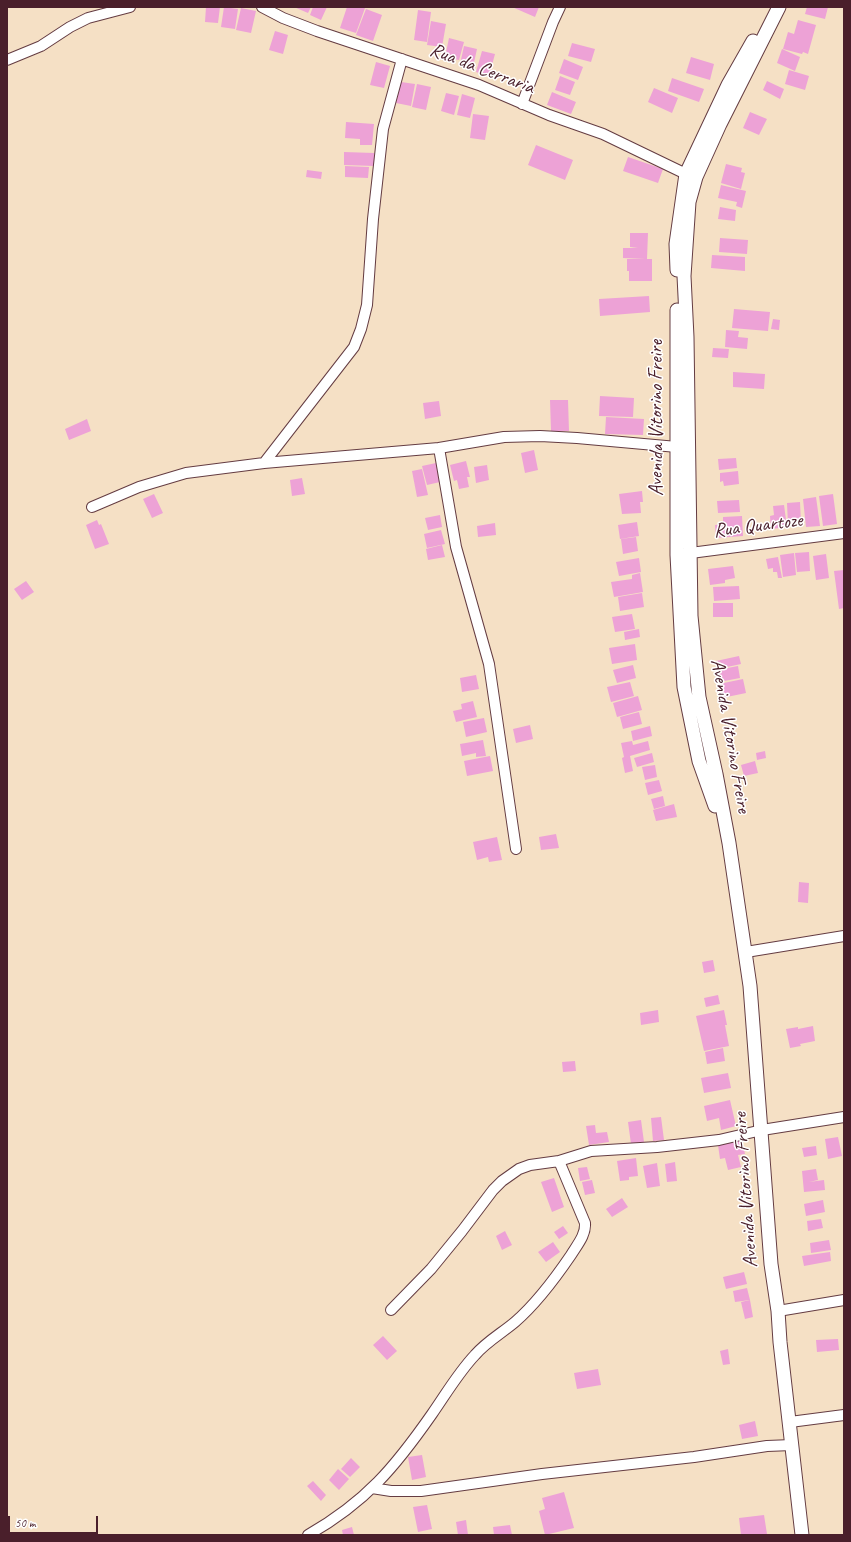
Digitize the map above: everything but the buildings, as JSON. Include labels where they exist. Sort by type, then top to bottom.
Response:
[{"type":"street","points":[[7,60],[41,46],[70,27],[88,18],[130,7]]},
{"type":"street","name":"Rua da Cerraria","points":[[262,7],[284,18],[317,31],[479,85],[549,115],[603,134],[686,174]]},
{"type":"street","points":[[522,104],[560,7]]},
{"type":"street","name":"Avenida Vitorino Freire","points":[[770,7],[728,84],[686,174],[676,244],[677,447],[683,554],[699,697],[716,774],[746,952],[750,986],[771,1264],[778,1311],[780,1342],[802,1535]]},
{"type":"street","name":"Avenida Vitorino Freire","points":[[683,554],[687,337],[684,276],[689,202],[696,177],[720,124],[779,7]]},
{"type":"street","points":[[264,463],[354,347],[361,329],[367,305],[373,219],[383,129],[402,59]]},
{"type":"street","points":[[92,507],[139,487],[186,473],[264,463],[439,448],[504,437],[540,436],[677,447]]},
{"type":"street","points":[[439,448],[456,547],[488,664],[516,849]]},
{"type":"street","name":"Rua Quartoze","points":[[683,554],[844,534]]},
{"type":"street","points":[[746,952],[844,936]]},
{"type":"street","points":[[391,1310],[431,1269],[493,1190],[502,1181],[519,1169],[530,1165],[559,1162],[591,1151],[658,1147],[719,1140],[762,1130],[844,1117]]},
{"type":"street","points":[[308,1535],[341,1515],[372,1488],[401,1457],[449,1387],[475,1355],[483,1346],[515,1322],[536,1302],[552,1283],[582,1237],[585,1226],[583,1216],[559,1162]]},
{"type":"street","points":[[778,1311],[844,1300]]},
{"type":"street","points":[[790,1422],[844,1415]]},
{"type":"street","points":[[372,1488],[391,1491],[421,1491],[542,1474],[624,1466],[767,1446],[792,1444]]}]
